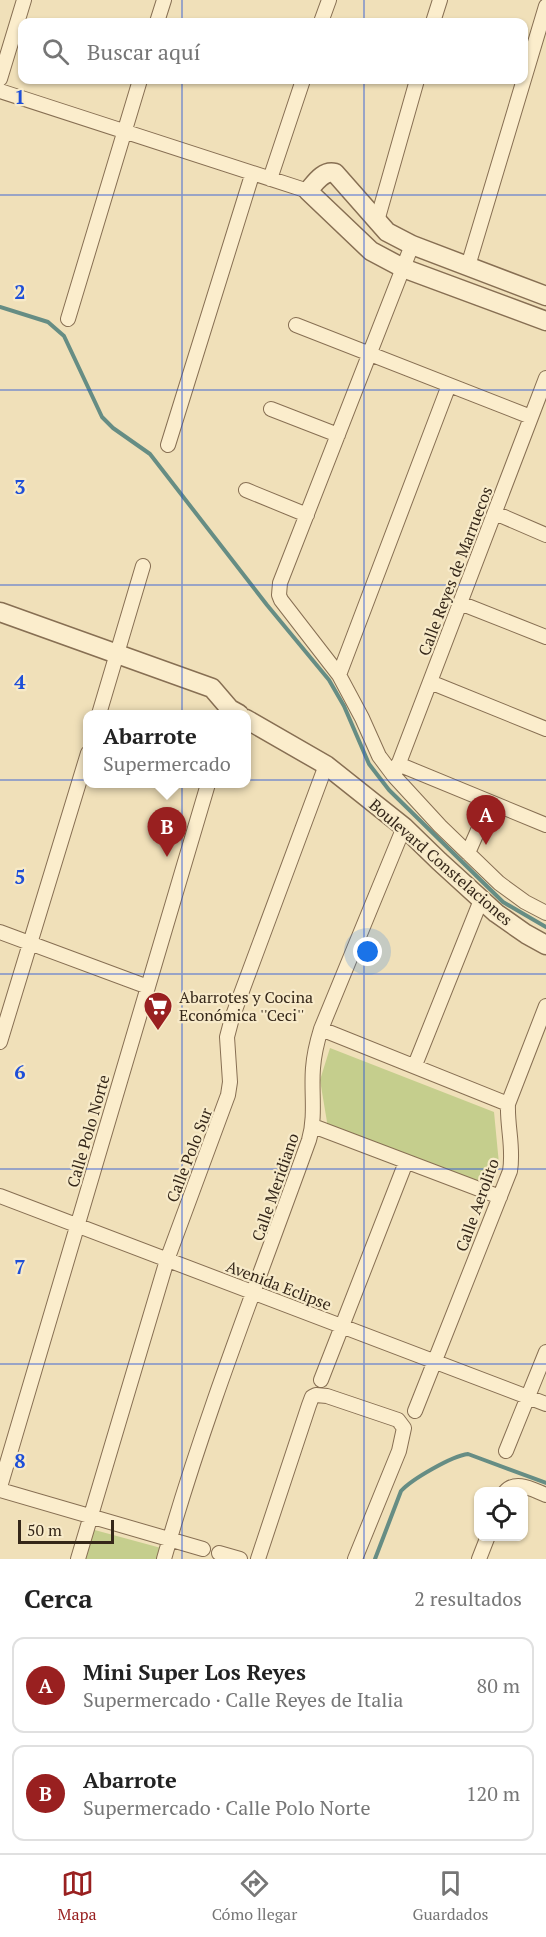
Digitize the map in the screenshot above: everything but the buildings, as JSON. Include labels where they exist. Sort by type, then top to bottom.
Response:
[{"type":"street","points":[[19,18],[24,0]]},
{"type":"street","points":[[158,18],[164,0]]},
{"type":"street","points":[[322,18],[329,0]]},
{"type":"street","points":[[434,18],[440,0]]},
{"type":"street","points":[[528,66],[546,6],[532,0]]},
{"type":"street","points":[[0,79],[18,20]]},
{"type":"street","points":[[68,319],[139,84]]},
{"type":"street","points":[[270,179],[302,84]]},
{"type":"street","points":[[377,221],[416,84]]},
{"type":"street","points":[[468,266],[523,84]]},
{"type":"street","points":[[0,91],[252,175],[308,191],[371,251],[403,268],[546,321]]},
{"type":"street","points":[[308,191],[323,175],[332,172],[387,232],[412,245],[546,296]]},
{"type":"street","points":[[168,445],[252,175]]},
{"type":"street","points":[[246,490],[307,515],[412,245]]},
{"type":"street","points":[[296,325],[531,417]]},
{"type":"street","name":"Calle Reyes de Marruecos","points":[[396,770],[546,378]]},
{"type":"street","points":[[339,675],[449,385]]},
{"type":"street","points":[[272,409],[338,435]]},
{"type":"street","points":[[495,513],[546,535]]},
{"type":"street","name":"Boulevard Constelaciones","points":[[307,515],[280,583],[281,600],[339,675],[379,756],[396,770],[440,826],[468,853],[500,883],[525,902],[546,913]]},
{"type":"street","points":[[100,710],[143,566]]},
{"type":"street","points":[[460,603],[546,637]]},
{"type":"street","points":[[0,612],[212,688],[230,710]]},
{"type":"street","points":[[430,682],[546,729]]},
{"type":"street","name":"Boulevard Constelaciones","points":[[251,722],[326,765],[404,826],[481,900],[512,925],[546,945]]},
{"type":"street","name":"Calle Polo Sur","points":[[78,1559],[167,1260],[228,1095],[231,1082],[227,1037],[232,1018],[326,765]]},
{"type":"street","points":[[0,1042],[83,766]]},
{"type":"street","points":[[396,770],[546,825]]},
{"type":"street","name":"Calle Polo Norte","points":[[0,1489],[207,788]]},
{"type":"street","points":[[468,853],[490,803]]},
{"type":"street","name":"Calle Meridiano","points":[[164,1559],[222,1375],[254,1293],[313,1126],[313,1069],[315,1049],[321,1029],[404,826]]},
{"type":"street","points":[[415,1065],[481,900]]},
{"type":"street","points":[[0,932],[148,987]]},
{"type":"street","name":"Calle Aerolito","points":[[415,1411],[510,1171],[512,1158],[507,1116],[508,1104],[546,1006]]},
{"type":"street","points":[[321,1029],[508,1104]]},
{"type":"street","points":[[313,1126],[500,1197]]},
{"type":"street","points":[[321,1380],[406,1162]]},
{"type":"street","name":"Avenida Eclipse","points":[[0,1196],[546,1404]]},
{"type":"street","points":[[506,1451],[546,1352]]},
{"type":"street","points":[[258,1559],[309,1405],[312,1397],[316,1395],[327,1396],[398,1420],[404,1428],[399,1451],[355,1559]]},
{"type":"street","points":[[509,1487],[524,1487]]},
{"type":"street","points":[[0,1489],[203,1549]]},
{"type":"street","points":[[528,1489],[546,1495]]},
{"type":"street","points":[[479,1559],[486,1541]]},
{"type":"street","points":[[219,1553],[240,1559]]},
{"type":"green space","points":[[330,1048],[494,1112],[499,1164],[487,1187],[328,1128],[320,1080]]},
{"type":"green space","points":[[91,1529],[161,1548],[158,1559],[83,1559]]},
{"type":"waterway","points":[[0,307],[48,322],[64,336],[102,417],[113,428],[150,454],[267,605],[329,680],[344,706],[369,764],[389,790],[503,902],[546,927]]},
{"type":"waterway","points":[[375,1559],[401,1491],[443,1463],[468,1454],[546,1483]]},
{"type":"place","name":"Mini Super Los Reyes","points":[[486,845]]},
{"type":"place","name":"Abarrote","points":[[167,857]]},
{"type":"place","name":"Abarrotes y Cocina Económica ''Ceci''","points":[[158,1032]]}]
